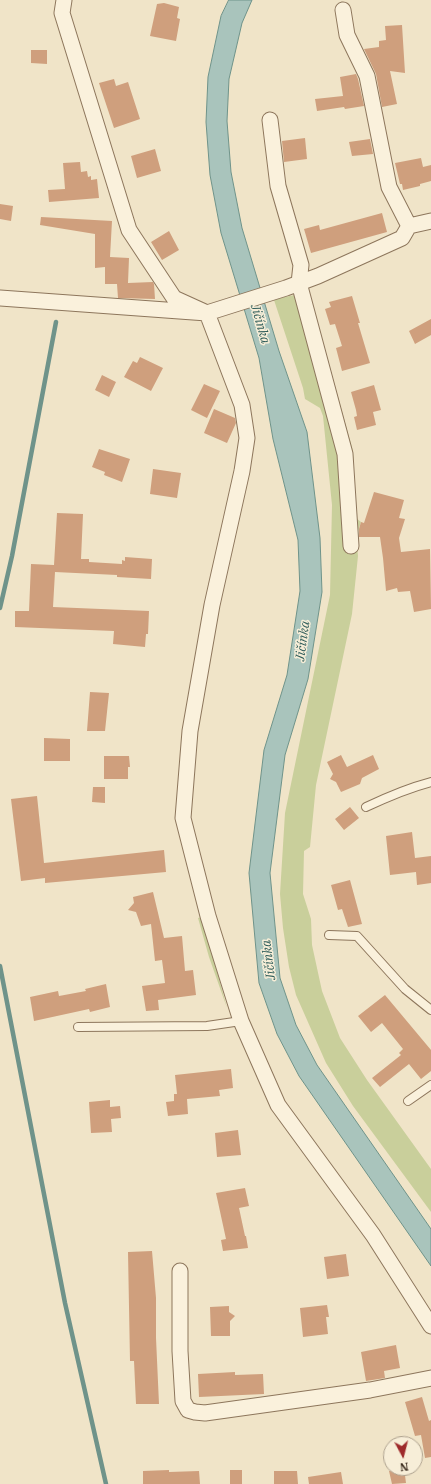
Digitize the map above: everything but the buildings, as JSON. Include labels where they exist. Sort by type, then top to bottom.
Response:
[{"type":"street","points":[[64,0],[62,13],[129,230],[174,298],[207,314],[242,405],[248,438],[239,463],[190,732],[184,818],[208,916],[242,1021],[278,1105],[373,1235],[431,1326]]},
{"type":"street","points":[[344,10],[347,35],[367,76],[389,186],[409,226]]},
{"type":"street","points":[[270,120],[278,186],[301,265],[293,285],[345,454],[351,546]]},
{"type":"street","points":[[0,298],[207,314],[293,285],[402,238],[409,226],[431,221]]},
{"type":"street","points":[[180,1271],[180,1351],[183,1400],[188,1410],[206,1413],[370,1390],[431,1378]]},
{"type":"lane","points":[[366,807],[405,790],[431,782]]},
{"type":"lane","points":[[329,935],[357,936],[405,989],[431,1010]]},
{"type":"lane","points":[[78,1027],[207,1026],[242,1021]]},
{"type":"lane","points":[[408,1101],[431,1085]]},
{"type":"green space","points":[[309,292],[353,451],[356,518],[361,522],[356,537],[358,556],[352,614],[316,785],[310,847],[304,851],[303,894],[311,919],[312,945],[322,991],[340,1038],[367,1080],[431,1169],[431,1212],[353,1106],[326,1063],[296,995],[289,967],[283,928],[280,894],[285,813],[330,595],[332,505],[323,416],[320,408],[305,399],[303,388],[274,300]]},
{"type":"green space","points":[[202,917],[227,1008],[209,957],[198,918]]},
{"type":"water","name":"Jičínka","points":[[229,0],[252,0],[242,23],[229,79],[227,121],[231,172],[242,228],[279,351],[307,432],[320,538],[322,592],[308,679],[285,755],[270,873],[280,978],[296,1025],[317,1065],[431,1229],[431,1266],[299,1076],[277,1034],[259,983],[249,873],[264,750],[287,675],[300,591],[298,540],[273,439],[259,358],[221,233],[210,175],[206,122],[208,77],[221,16]]},
{"type":"waterway","points":[[0,608],[12,556],[56,322]]},
{"type":"waterway","points":[[0,966],[65,1303],[106,1484]]}]
